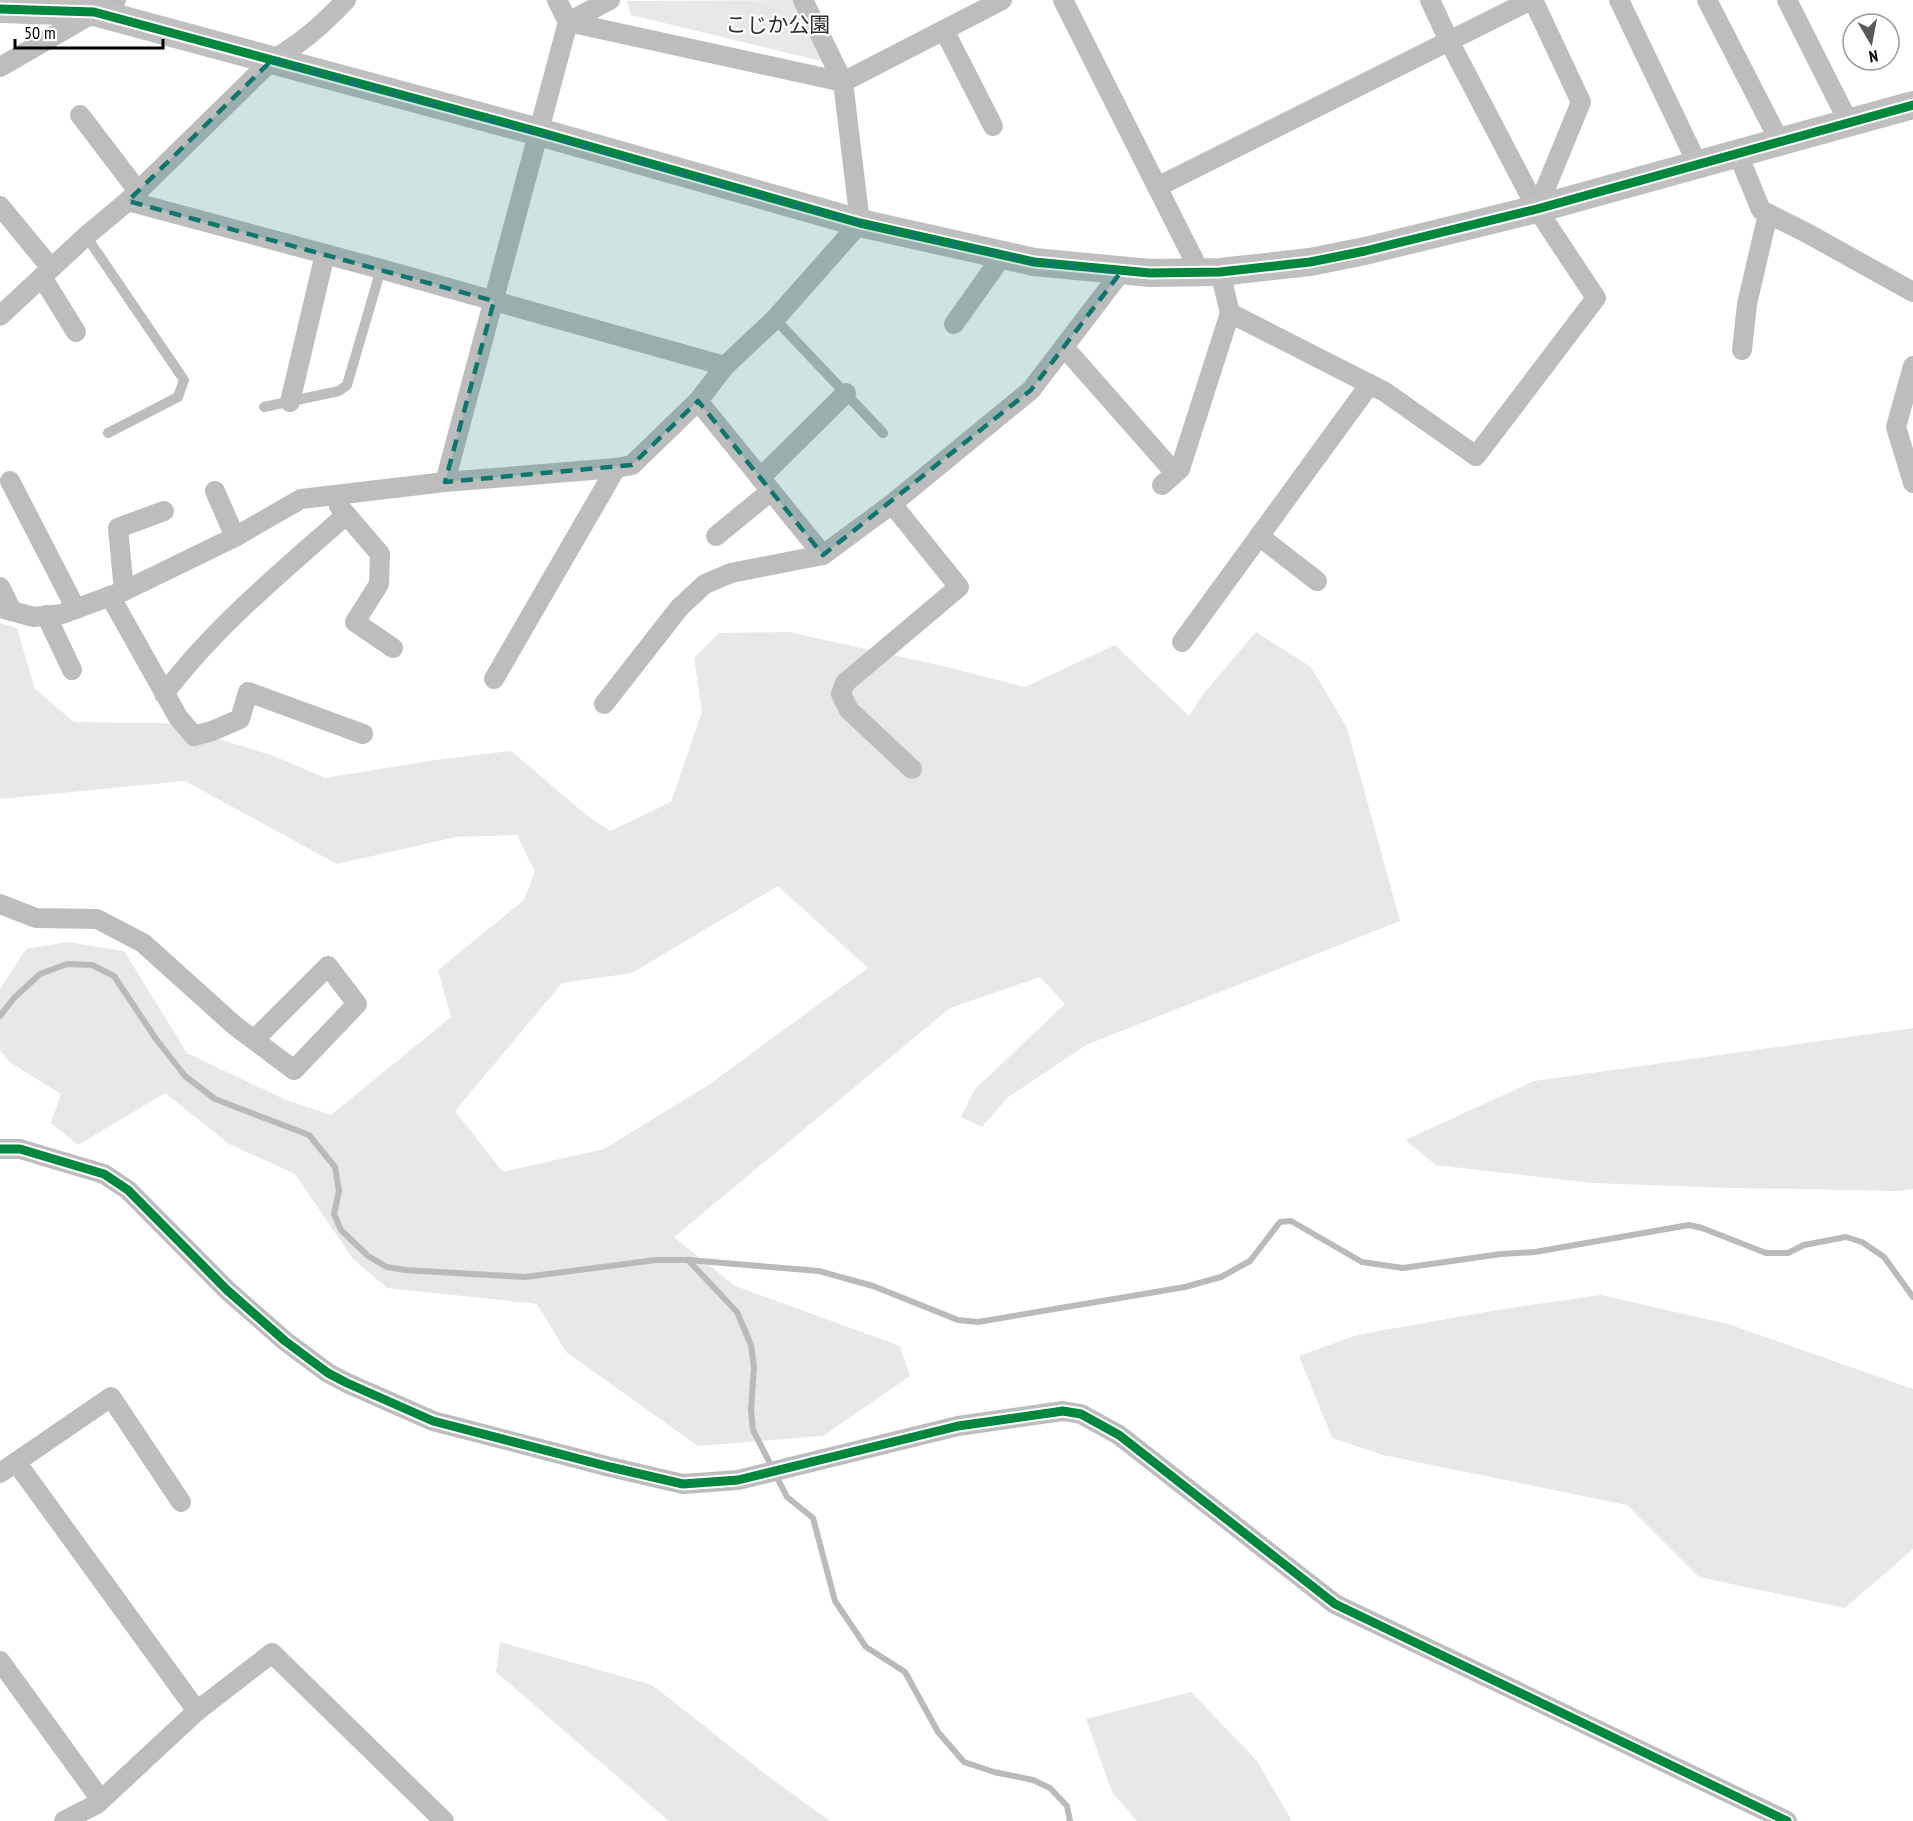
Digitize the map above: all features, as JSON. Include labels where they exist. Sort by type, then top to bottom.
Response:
[{"type":"street","points":[[1,311],[133,196],[272,60],[321,27],[346,0]]},
{"type":"street","points":[[445,482],[568,22],[557,0]]},
{"type":"street","points":[[568,22],[610,0]]},
{"type":"street","points":[[0,587],[6,610],[34,616],[62,614],[117,594],[235,537],[301,499],[445,482],[632,465],[698,401],[725,366],[775,319],[860,224],[843,82],[803,0]]},
{"type":"street","points":[[568,22],[843,82],[1002,0]]},
{"type":"street","points":[[1063,0],[1157,187],[1211,273],[1230,313],[1385,392],[1476,456],[1596,298],[1537,209],[1430,0]]},
{"type":"street","points":[[1157,187],[1532,0],[1581,102],[1537,209]]},
{"type":"street","points":[[1619,0],[1698,165]]},
{"type":"street","points":[[1707,0],[1780,142]]},
{"type":"street","points":[[1787,0],[1849,123]]},
{"type":"street","points":[[0,67],[105,6]]},
{"type":"street","points":[[0,9],[105,6],[272,60],[539,132],[860,224],[1034,262],[1121,272],[1211,273],[1321,260],[1537,209],[1913,105]]},
{"type":"street","points":[[944,30],[993,126]]},
{"type":"street","points":[[80,115],[133,196],[325,254],[725,366]]},
{"type":"street","points":[[1738,154],[1761,210],[1913,292]]},
{"type":"street","points":[[0,206],[47,272],[76,332]]},
{"type":"street","points":[[1742,350],[1747,304],[1768,214]]},
{"type":"street","points":[[290,402],[325,254]]},
{"type":"street","points":[[954,324],[1003,255]]},
{"type":"street","points":[[604,705],[680,607],[705,584],[731,573],[823,555],[892,504],[1031,390],[1121,272]]},
{"type":"street","points":[[1064,347],[1168,479],[1180,469],[1230,313]]},
{"type":"street","points":[[1913,366],[1896,427],[1913,483]]},
{"type":"street","points":[[1182,642],[1370,384]]},
{"type":"street","points":[[716,536],[766,484],[846,393]]},
{"type":"street","points":[[698,401],[823,555]]},
{"type":"street","points":[[494,679],[616,468]]},
{"type":"street","points":[[10,481],[76,609]]},
{"type":"street","points":[[215,490],[235,537]]},
{"type":"street","points":[[329,495],[380,554],[379,584],[355,622],[393,648]]},
{"type":"street","points":[[892,504],[959,587],[845,683],[841,694],[849,710],[912,769]]},
{"type":"street","points":[[164,511],[118,528],[117,594],[164,694],[178,717],[194,736],[212,731],[240,718],[248,692],[363,734]]},
{"type":"street","points":[[164,694],[177,677],[241,610],[346,514]]},
{"type":"street","points":[[1259,536],[1317,581]]},
{"type":"street","points":[[46,615],[72,670]]},
{"type":"street","points":[[0,904],[36,918],[97,919],[143,943],[234,1024],[254,1040],[294,1070],[357,1004],[328,966],[254,1040]]},
{"type":"street","points":[[0,1149],[20,1149],[104,1174],[128,1190],[227,1290],[285,1341],[338,1378],[433,1421],[620,1470],[683,1484],[738,1480],[958,1426],[1063,1411],[1081,1414],[1119,1435],[1335,1604],[1787,1821]]},
{"type":"street","points":[[0,1473],[111,1397],[180,1502]]},
{"type":"street","points":[[16,1462],[196,1711]]},
{"type":"street","points":[[64,1821],[101,1800],[196,1711],[272,1653],[444,1821]]},
{"type":"street","points":[[0,1661],[101,1800]]},
{"type":"lane","points":[[86,236],[184,380],[178,397],[108,433]]},
{"type":"lane","points":[[264,407],[339,391],[347,385],[381,269]]},
{"type":"lane","points":[[775,319],[883,433]]},
{"type":"highlighted area","points":[[272,60],[860,223],[1034,262],[1121,272],[1031,390],[823,555],[698,401],[632,465],[445,482],[494,301],[128,201]]},
{"type":"green space","name":"こじか公園","points":[[793,0],[821,61],[631,15],[627,1]]},
{"type":"green space","points":[[0,623],[17,628],[35,689],[74,722],[166,723],[274,756],[325,778],[435,760],[511,751],[585,814],[610,831],[671,802],[702,712],[694,658],[719,633],[789,632],[1025,687],[1115,645],[1189,716],[1204,693],[1256,632],[1311,667],[1347,728],[1400,921],[1086,1045],[1007,1098],[982,1127],[961,1117],[975,1089],[1065,1004],[1040,977],[950,1008],[674,1237],[735,1286],[900,1346],[910,1376],[823,1436],[698,1446],[566,1352],[537,1304],[387,1288],[353,1259],[295,1174],[229,1144],[165,1093],[78,1145],[51,1123],[61,1094],[11,1063],[0,1051],[0,989],[26,949],[68,942],[124,951],[187,1053],[286,1100],[331,1115],[451,1017],[438,970],[524,900],[535,872],[517,835],[456,837],[337,864],[185,781],[0,799]],"holes":[[[778,886],[868,968],[710,1084],[604,1149],[503,1172],[455,1111],[562,983],[632,973]]]},
{"type":"green space","points":[[1913,1028],[1913,1189],[1899,1191],[1731,1188],[1592,1183],[1436,1165],[1405,1140],[1534,1081]]},
{"type":"green space","points":[[1601,1295],[1728,1324],[1913,1389],[1913,1549],[1845,1608],[1699,1577],[1627,1505],[1383,1455],[1332,1438],[1299,1356],[1357,1335],[1497,1310]]},
{"type":"green space","points":[[500,1642],[652,1685],[773,1780],[830,1821],[669,1821],[496,1672]]},
{"type":"green space","points":[[1191,1692],[1257,1761],[1292,1821],[1137,1821],[1112,1792],[1086,1719]]},
{"type":"waterway","points":[[0,1016],[14,998],[40,974],[67,964],[92,965],[114,976],[156,1039],[185,1076],[215,1099],[309,1135],[335,1167],[339,1191],[334,1214],[341,1230],[368,1256],[387,1267],[405,1270],[525,1277],[656,1260],[688,1260],[819,1271],[873,1286],[958,1320],[978,1322],[1185,1287],[1221,1277],[1250,1261],[1280,1222],[1291,1221],[1362,1262],[1403,1268],[1501,1254],[1535,1252],[1689,1225],[1766,1253],[1788,1253],[1804,1245],[1846,1237],[1862,1242],[1884,1257],[1913,1297]]},
{"type":"waterway","points":[[688,1260],[737,1312],[751,1345],[754,1367],[751,1410],[753,1430],[787,1497],[813,1518],[835,1601],[866,1647],[905,1672],[938,1732],[964,1762],[994,1772],[1033,1780],[1050,1788],[1067,1806],[1070,1821]]},
{"type":"cycle path","points":[[0,9],[94,12],[539,132],[860,223],[1034,262],[1150,273],[1220,272],[1310,262],[1365,251],[1537,209],[1913,105]]},
{"type":"cycle path","points":[[0,1149],[20,1149],[104,1174],[128,1190],[227,1290],[285,1341],[328,1373],[347,1383],[433,1421],[610,1467],[683,1484],[738,1480],[958,1426],[1063,1411],[1081,1414],[1119,1435],[1335,1604],[1787,1821]]}]
